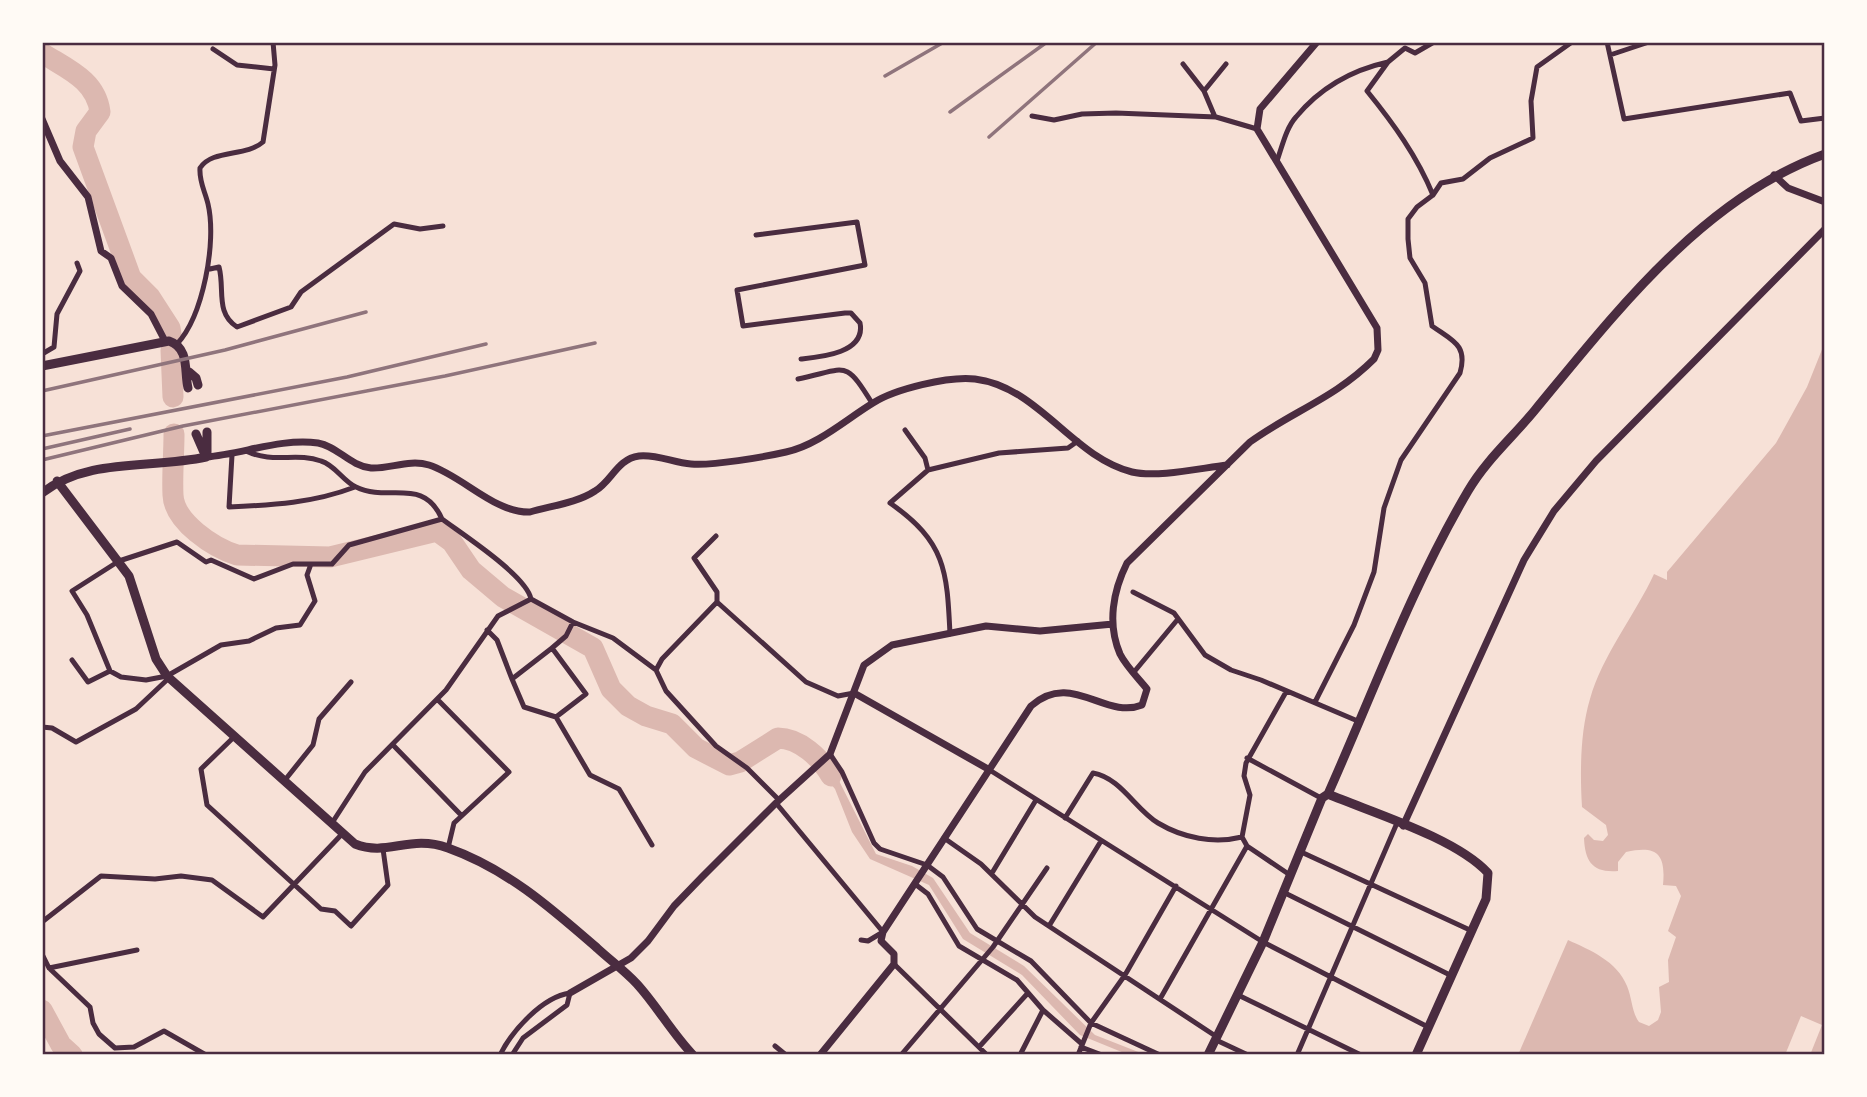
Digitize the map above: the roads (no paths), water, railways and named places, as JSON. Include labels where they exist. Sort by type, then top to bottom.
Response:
[{"type":"main road","points":[[1208,1055],[1263,942],[1299,851],[1441,539],[1469,488],[1488,461],[1691,235],[1726,205],[1774,175],[1825,154]]},
{"type":"main road","points":[[42,366],[164,341],[177,344],[188,372],[196,377],[193,386]]},
{"type":"main road","points":[[206,457],[207,432]]},
{"type":"main road","points":[[196,434],[206,457]]},
{"type":"main road","points":[[42,493],[57,481],[127,465],[180,463],[206,457]]},
{"type":"main road","points":[[57,481],[119,561],[138,599],[156,659],[168,677],[355,844],[369,850],[421,841],[448,848],[483,863],[531,891],[637,985],[693,1055]]},
{"type":"main road","points":[[1325,796],[1400,824],[1476,860],[1488,873],[1486,899],[1416,1055]]},
{"type":"street","points":[[177,344],[188,332],[210,269],[209,206],[199,180],[200,167],[208,159],[249,151],[263,142],[274,69],[273,42]]},
{"type":"street","points":[[820,1055],[894,964],[894,954],[881,941],[883,932],[1031,706],[1049,694],[1089,696],[1126,708],[1142,705],[1147,690],[1121,655],[1113,624],[1115,592],[1127,563],[1227,465],[1273,426],[1325,400],[1357,376],[1374,359],[1378,350],[1377,328],[1256,129],[1260,109],[1317,42]]},
{"type":"street","points":[[1433,195],[1424,172],[1396,128],[1367,90],[1388,62],[1406,45],[1415,53],[1434,42]]},
{"type":"street","points":[[1315,702],[1354,625],[1374,572],[1384,508],[1401,460],[1460,373],[1465,358],[1459,345],[1432,326],[1425,283],[1410,258],[1408,219],[1417,207],[1433,195],[1441,183],[1463,179],[1490,158],[1533,138],[1531,101],[1537,67],[1572,42]]},
{"type":"street","points":[[1607,42],[1625,119],[1790,93],[1801,121],[1825,118]]},
{"type":"street","points":[[1610,55],[1649,42]]},
{"type":"street","points":[[213,49],[237,65],[274,69]]},
{"type":"street","points":[[1276,164],[1290,126],[1301,111],[1336,80],[1388,62]]},
{"type":"street","points":[[1184,64],[1204,91],[1214,117]]},
{"type":"street","points":[[1204,91],[1226,64]]},
{"type":"street","points":[[1032,116],[1054,120],[1082,114],[1116,113],[1214,117],[1256,129]]},
{"type":"street","points":[[42,119],[60,161],[88,197],[101,251],[111,258],[122,286],[151,314],[164,341]]},
{"type":"street","points":[[1774,175],[1788,188],[1825,202]]},
{"type":"street","points":[[756,235],[857,222],[865,265],[737,290],[743,326],[845,313],[851,313],[860,323],[858,338],[850,345],[831,355],[801,359]]},
{"type":"street","points":[[210,269],[219,267],[223,312],[229,322],[237,327],[291,307],[301,292],[394,224],[420,229],[443,226]]},
{"type":"street","points":[[1297,1055],[1352,925],[1524,560],[1554,511],[1596,461],[1825,229]]},
{"type":"street","points":[[42,354],[54,347],[57,314],[80,271],[77,263]]},
{"type":"street","points":[[797,379],[844,369],[853,373],[872,403]]},
{"type":"street","points":[[206,457],[232,455],[260,446],[317,443],[362,466],[375,468],[404,463],[428,465],[503,505],[519,512],[530,512],[590,494],[631,458],[651,456],[693,465],[787,452],[813,442],[886,396],[945,380],[978,380],[1026,400],[1108,464],[1136,473],[1227,465]]},
{"type":"street","points":[[905,430],[925,458],[929,470]]},
{"type":"street","points":[[950,634],[948,580],[943,563],[913,519],[890,503],[929,470],[999,453],[1068,448],[1078,442]]},
{"type":"street","points":[[246,451],[262,459],[323,461],[355,487],[378,493],[419,494],[436,506],[442,519],[511,574],[530,592],[531,599]]},
{"type":"street","points":[[232,455],[229,507],[294,504],[327,498],[355,487]]},
{"type":"street","points":[[168,677],[146,680],[121,677],[110,671],[87,615],[72,591],[119,561],[177,542],[206,562],[211,560],[254,579],[292,564],[332,564],[349,545],[442,519]]},
{"type":"street","points":[[656,670],[662,659],[717,602],[717,592],[694,558],[716,536]]},
{"type":"street","points":[[42,727],[52,728],[76,741],[136,709],[168,677],[221,645],[249,641],[276,628],[300,625],[315,601],[307,575],[311,564]]},
{"type":"street","points":[[1133,592],[1174,612],[1205,655],[1231,670],[1360,722]]},
{"type":"street","points":[[332,823],[365,772],[438,700],[498,616],[531,599]]},
{"type":"street","points":[[531,599],[573,622],[613,638],[656,670],[666,691],[716,746],[747,768],[883,932]]},
{"type":"street","points":[[717,602],[806,682],[838,696],[854,694],[988,769],[1263,942],[1428,1027]]},
{"type":"street","points":[[1134,672],[1178,619]]},
{"type":"street","points":[[512,679],[566,636],[573,622]]},
{"type":"street","points":[[499,1055],[507,1039],[529,1017],[558,995],[570,993],[617,965],[649,941],[674,906],[777,802],[815,770],[830,754],[864,665],[883,650],[892,645],[986,626],[1040,631],[1113,624]]},
{"type":"street","points":[[487,630],[497,640],[524,707],[556,717],[590,775],[619,789],[652,845]]},
{"type":"street","points":[[552,648],[586,694],[556,717]]},
{"type":"street","points":[[72,660],[88,682],[110,671]]},
{"type":"street","points":[[285,780],[313,745],[319,719],[351,682]]},
{"type":"street","points":[[1286,692],[1247,758],[1244,776],[1250,795],[1242,837],[1247,846],[1290,875]]},
{"type":"street","points":[[438,700],[509,772],[454,823],[448,848]]},
{"type":"street","points":[[235,736],[201,769],[208,805],[321,909],[335,911],[351,926],[388,885],[383,849]]},
{"type":"street","points":[[393,745],[461,815]]},
{"type":"street","points":[[830,754],[842,772],[874,843],[880,849],[943,877],[976,929],[995,945],[1031,961],[1091,1023],[1160,1055]]},
{"type":"street","points":[[1247,758],[1280,779],[1325,796]]},
{"type":"street","points":[[1065,818],[1093,773],[1111,781],[1157,822],[1202,840],[1225,841],[1242,837]]},
{"type":"street","points":[[992,873],[1037,800]]},
{"type":"street","points":[[42,922],[102,876],[155,879],[181,876],[212,880],[263,917],[343,834]]},
{"type":"street","points":[[944,838],[992,873],[1022,905],[1049,926],[1216,1039],[1248,1055]]},
{"type":"street","points":[[1049,926],[1101,841]]},
{"type":"street","points":[[1160,999],[1247,846]]},
{"type":"street","points":[[1299,851],[1472,931]]},
{"type":"street","points":[[902,1055],[985,958],[1047,868]]},
{"type":"street","points":[[916,882],[928,894],[959,946],[1007,972],[1082,1045],[1102,1055]]},
{"type":"street","points":[[1078,1055],[1091,1023],[1125,975],[1176,886]]},
{"type":"street","points":[[1283,892],[1452,976]]},
{"type":"street","points":[[861,940],[868,941],[883,932]]},
{"type":"street","points":[[49,968],[137,950]]},
{"type":"street","points":[[42,954],[49,968],[90,1007],[93,1023],[99,1034],[115,1052],[134,1047],[164,1031],[206,1055]]},
{"type":"street","points":[[894,964],[987,1055]]},
{"type":"street","points":[[512,1055],[523,1038],[567,1005],[570,993]]},
{"type":"street","points":[[979,1047],[1027,994]]},
{"type":"street","points":[[1238,995],[1361,1055]]},
{"type":"street","points":[[1020,1055],[1044,1010]]},
{"type":"street","points":[[775,1046],[786,1055]]},
{"type":"waterway","points":[[42,53],[79,76],[93,92],[100,112],[86,131],[83,147],[131,278],[150,297],[171,334]]},
{"type":"waterway","points":[[171,350],[173,397]]},
{"type":"waterway","points":[[174,434],[175,505],[180,515],[197,533],[228,552],[237,555],[330,557],[437,531],[452,542],[471,570],[503,597],[593,648],[611,689],[628,706],[646,716],[672,724],[696,748],[729,765],[740,762],[778,738],[794,741],[809,750],[831,776]]},
{"type":"waterway","points":[[42,1010],[61,1045],[72,1055]]},
{"type":"railway","points":[[885,76],[944,42]]},
{"type":"railway","points":[[950,112],[1047,42]]},
{"type":"railway","points":[[989,137],[1097,42]]},
{"type":"railway","points":[[42,391],[225,350],[366,312]]},
{"type":"railway","points":[[42,460],[183,426],[445,376],[595,343]]},
{"type":"railway","points":[[42,436],[347,377],[486,344]]},
{"type":"railway","points":[[42,449],[130,429]]}]
